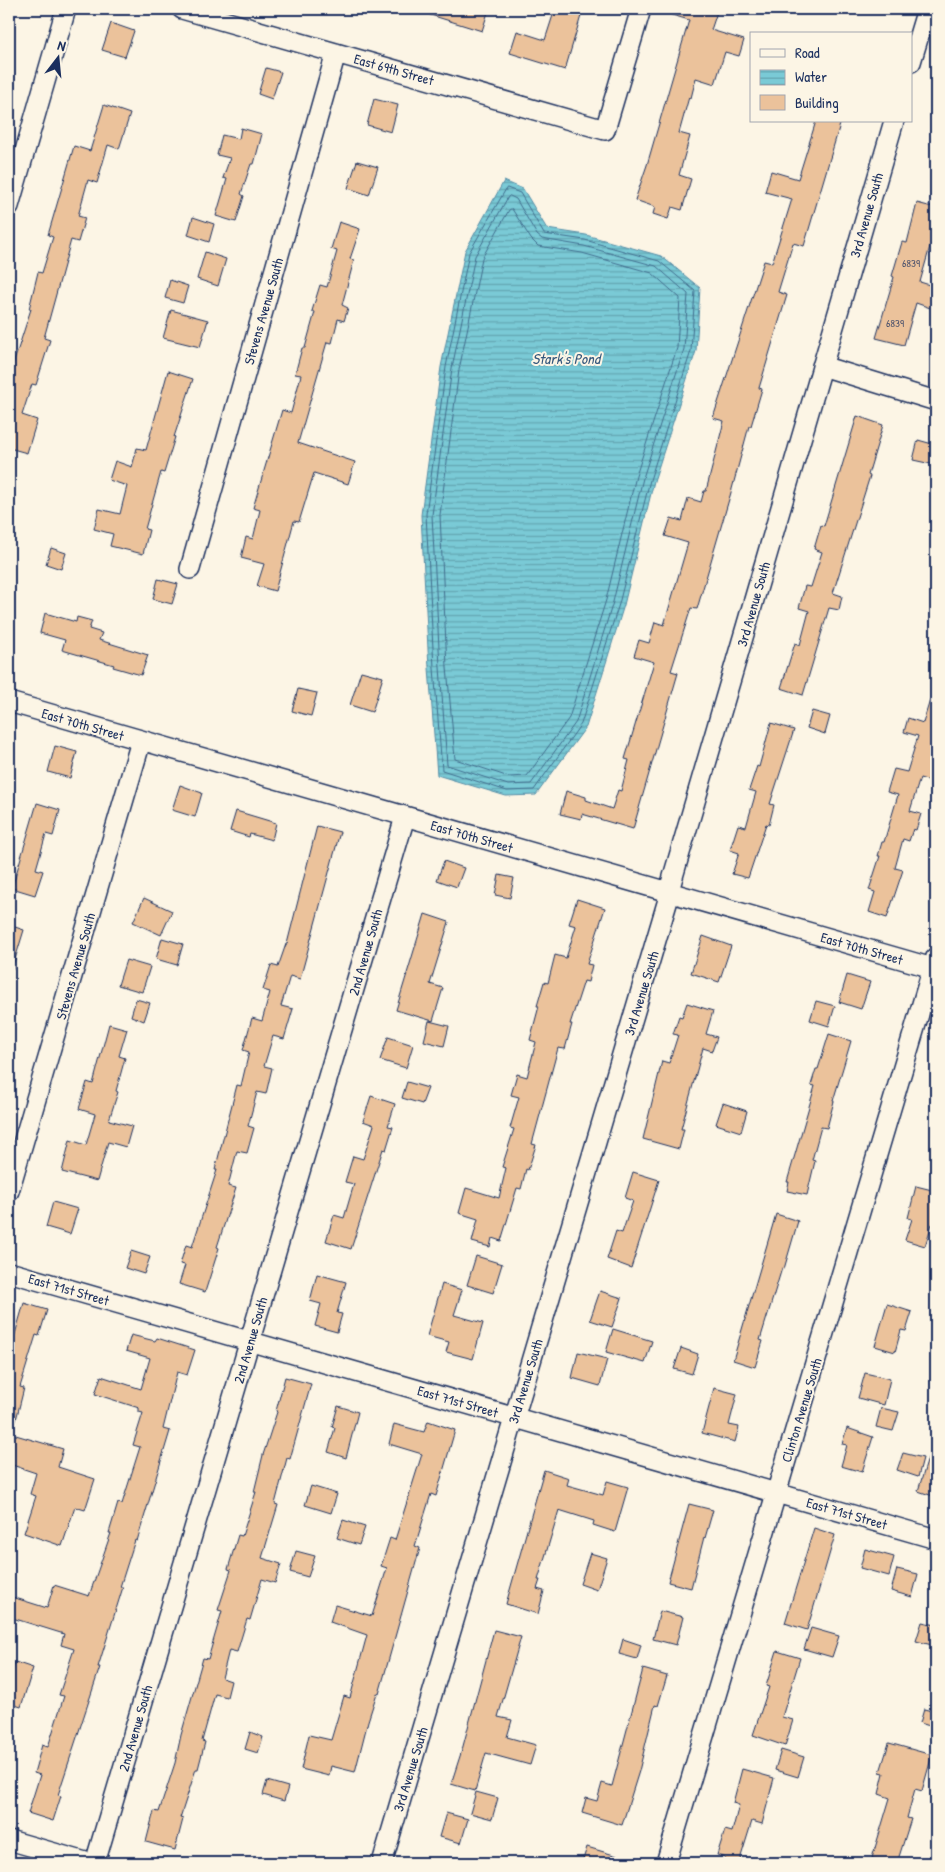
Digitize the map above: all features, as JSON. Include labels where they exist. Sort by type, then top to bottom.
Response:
[{"type":"street","points":[[9,206],[66,9]]},
{"type":"street","name":"East 69th Street","points":[[182,9],[605,130],[641,9]]},
{"type":"street","points":[[912,59],[927,9]]},
{"type":"street","name":"Stevens Avenue South","points":[[190,569],[336,53]]},
{"type":"street","name":"3rd Avenue South","points":[[382,1863],[670,893],[894,122]]},
{"type":"street","points":[[822,366],[936,401]]},
{"type":"street","name":"East 70th Street","points":[[9,702],[670,893],[935,965]]},
{"type":"street","name":"Stevens Avenue South","points":[[9,1191],[141,741]]},
{"type":"street","name":"2nd Avenue South","points":[[95,1863],[405,816]]},
{"type":"street","name":"Clinton Avenue South","points":[[666,1863],[935,965]]},
{"type":"street","name":"East 71st Street","points":[[9,1272],[936,1539]]},
{"type":"street","points":[[9,1840],[89,1863]]},
{"type":"water","name":"Stark's Pond","points":[[504,181],[523,189],[547,229],[586,235],[661,256],[700,288],[696,351],[654,481],[624,605],[586,727],[536,795],[506,796],[437,775],[421,515],[441,367],[465,251]]},
{"type":"building","points":[[422,9],[489,9],[482,31],[421,12]]},
{"type":"building","points":[[555,9],[583,9],[565,70],[510,53],[517,31],[545,40]]},
{"type":"building","points":[[663,9],[718,9],[711,30],[744,40],[739,56],[725,52],[715,84],[696,78],[679,133],[690,136],[679,175],[691,179],[682,210],[672,207],[668,219],[653,214],[655,207],[635,200],[689,20],[662,12]]},
{"type":"building","points":[[111,23],[134,31],[125,57],[102,50]]},
{"type":"building","points":[[266,68],[281,72],[272,99],[258,94]]},
{"type":"building","points":[[374,99],[398,105],[391,132],[367,125]]},
{"type":"building","points":[[104,105],[130,114],[119,149],[108,145],[97,183],[88,180],[78,216],[85,218],[78,242],[71,240],[44,338],[50,340],[36,385],[32,384],[22,415],[37,420],[27,453],[9,448],[9,377],[31,309],[29,309],[38,272],[42,273],[53,237],[48,235],[74,146],[90,151]]},
{"type":"building","points":[[816,122],[841,122],[804,246],[793,243],[778,292],[787,295],[759,388],[762,389],[751,426],[749,426],[697,609],[691,608],[671,671],[678,673],[633,829],[582,814],[581,819],[560,814],[566,791],[586,797],[586,800],[612,809],[618,790],[621,791],[629,760],[625,759],[654,662],[634,656],[639,640],[649,643],[655,622],[664,625],[688,543],[665,536],[671,518],[682,521],[688,498],[701,502],[704,491],[706,491],[724,421],[713,418],[764,261],[772,263],[792,199],[765,192],[771,171],[798,179]]},
{"type":"building","points":[[241,128],[262,134],[254,164],[251,164],[241,194],[244,196],[236,222],[216,216],[227,179],[223,178],[230,158],[217,155],[222,135],[239,139]]},
{"type":"building","points":[[357,161],[378,167],[369,195],[348,188]]},
{"type":"building","points":[[917,203],[936,208],[936,237],[933,236],[920,282],[936,287],[936,310],[916,303],[904,345],[876,338],[902,242],[907,243]]},
{"type":"building","points":[[193,217],[214,224],[209,242],[188,235]]},
{"type":"building","points":[[339,222],[360,229],[350,259],[354,260],[342,305],[348,308],[344,321],[338,319],[332,343],[327,342],[298,443],[355,462],[348,484],[314,473],[299,522],[294,521],[275,591],[257,586],[264,564],[241,558],[246,537],[253,539],[260,510],[253,508],[282,410],[291,413],[301,375],[295,374],[302,348],[305,348],[315,312],[312,311],[320,285],[327,287],[337,251],[331,249]]},
{"type":"building","points":[[205,252],[226,259],[218,286],[197,279]]},
{"type":"building","points":[[170,280],[188,286],[183,303],[165,298]]},
{"type":"building","points":[[171,310],[208,320],[200,347],[163,338]]},
{"type":"building","points":[[168,371],[193,379],[164,473],[161,472],[145,529],[149,530],[143,554],[110,546],[113,534],[94,529],[99,509],[120,514],[127,486],[109,480],[115,461],[132,467],[137,448],[146,450]]},
{"type":"building","points":[[857,416],[883,425],[868,475],[870,476],[833,593],[842,596],[839,610],[829,608],[803,695],[781,688],[795,643],[800,645],[809,611],[799,608],[805,586],[811,587],[822,552],[814,549],[821,525],[824,526]]},
{"type":"building","points":[[918,440],[936,445],[936,465],[913,460]]},
{"type":"building","points":[[51,548],[66,553],[61,569],[46,564]]},
{"type":"building","points":[[158,579],[178,584],[172,604],[153,599]]},
{"type":"building","points":[[45,613],[76,622],[77,617],[92,621],[89,629],[102,633],[99,640],[148,655],[141,675],[62,650],[65,640],[40,633]]},
{"type":"building","points":[[361,671],[383,677],[372,712],[350,705]]},
{"type":"building","points":[[298,689],[317,693],[311,716],[292,711]]},
{"type":"building","points":[[933,690],[936,690],[936,735],[931,752],[936,754],[936,759],[930,781],[920,778],[910,811],[921,814],[916,830],[913,829],[909,841],[903,839],[895,868],[903,870],[887,918],[869,912],[875,892],[869,890],[880,856],[878,856],[882,842],[884,842],[898,795],[887,792],[894,769],[907,772],[918,736],[904,732],[908,718],[923,723]]},
{"type":"building","points":[[812,711],[830,716],[825,734],[807,728]]},
{"type":"building","points":[[771,723],[794,730],[770,804],[774,805],[769,825],[766,824],[748,878],[732,874],[739,853],[730,850],[738,825],[746,827],[756,792],[749,790],[757,766],[759,767]]},
{"type":"building","points":[[55,746],[77,752],[70,778],[48,772]]},
{"type":"building","points":[[180,785],[202,793],[195,817],[172,810]]},
{"type":"building","points":[[37,803],[60,810],[53,836],[46,834],[36,869],[43,871],[35,895],[12,888]]},
{"type":"building","points":[[236,811],[276,823],[272,840],[250,834],[249,837],[230,831]]},
{"type":"building","points":[[317,826],[340,832],[300,979],[290,976],[281,1006],[293,1009],[284,1039],[273,1036],[264,1066],[272,1068],[266,1094],[257,1092],[248,1126],[254,1128],[247,1153],[237,1151],[228,1186],[236,1188],[205,1292],[179,1284],[185,1265],[180,1264],[186,1245],[192,1247],[217,1170],[215,1170],[237,1085],[241,1086],[249,1052],[243,1050],[252,1018],[262,1021],[270,992],[263,990],[271,965],[278,967],[287,944]]},
{"type":"building","points":[[444,861],[464,868],[457,887],[437,880]]},
{"type":"building","points":[[499,875],[514,878],[510,898],[495,895]]},
{"type":"building","points":[[144,898],[172,911],[161,935],[133,922]]},
{"type":"building","points":[[577,899],[605,908],[587,964],[592,965],[588,982],[584,981],[570,1024],[572,1024],[565,1049],[558,1048],[532,1144],[536,1145],[528,1170],[526,1169],[521,1189],[517,1188],[501,1241],[492,1238],[490,1247],[472,1242],[478,1219],[459,1213],[466,1188],[499,1198],[506,1168],[502,1167],[514,1129],[510,1128],[519,1097],[511,1095],[517,1074],[527,1077],[536,1042],[530,1040],[539,1006],[537,1006],[544,982],[548,983],[555,955],[566,958],[576,926],[569,924]]},
{"type":"building","points":[[425,914],[449,922],[430,984],[443,988],[433,1021],[396,1010]]},
{"type":"building","points":[[9,925],[24,930],[12,969],[9,969]]},
{"type":"building","points":[[703,936],[731,946],[719,982],[691,973]]},
{"type":"building","points":[[162,938],[183,944],[177,965],[156,959]]},
{"type":"building","points":[[126,960],[150,967],[142,992],[118,985]]},
{"type":"building","points":[[847,975],[870,982],[861,1009],[839,1002]]},
{"type":"building","points":[[136,999],[150,1003],[144,1021],[131,1016]]},
{"type":"building","points":[[816,1001],[835,1006],[829,1026],[810,1020]]},
{"type":"building","points":[[687,1003],[713,1011],[706,1034],[717,1037],[712,1051],[703,1048],[681,1129],[684,1129],[679,1149],[643,1139],[662,1061],[669,1063],[678,1035],[673,1034],[679,1016],[682,1017]]},
{"type":"building","points":[[429,1021],[449,1026],[444,1046],[424,1041]]},
{"type":"building","points":[[109,1024],[127,1029],[119,1056],[125,1058],[116,1091],[118,1092],[109,1120],[132,1126],[126,1147],[108,1142],[97,1181],[62,1172],[70,1140],[86,1145],[95,1114],[79,1109],[87,1082],[93,1084]]},
{"type":"building","points":[[829,1034],[851,1041],[827,1128],[821,1127],[812,1160],[815,1161],[807,1195],[787,1191],[789,1182],[787,1182],[815,1086],[811,1085]]},
{"type":"building","points":[[388,1037],[413,1045],[406,1068],[380,1060]]},
{"type":"building","points":[[407,1082],[428,1088],[422,1104],[402,1098]]},
{"type":"building","points":[[371,1096],[395,1104],[388,1126],[393,1127],[386,1150],[383,1149],[351,1249],[326,1241],[334,1215],[344,1218],[354,1184],[345,1182],[353,1156],[363,1159],[374,1125],[363,1121]]},
{"type":"building","points":[[723,1103],[747,1111],[741,1132],[716,1124]]},
{"type":"building","points":[[633,1172],[659,1180],[631,1268],[607,1259],[616,1231],[622,1233],[633,1201],[625,1198]]},
{"type":"building","points":[[916,1186],[936,1191],[936,1225],[932,1224],[925,1246],[905,1240],[912,1219],[908,1218]]},
{"type":"building","points":[[53,1202],[78,1209],[70,1234],[46,1227]]},
{"type":"building","points":[[776,1214],[798,1221],[760,1340],[763,1341],[755,1367],[733,1360]]},
{"type":"building","points":[[131,1251],[150,1257],[144,1274],[125,1268]]},
{"type":"building","points":[[476,1256],[502,1264],[493,1293],[467,1285]]},
{"type":"building","points":[[317,1274],[346,1282],[337,1313],[342,1314],[337,1332],[315,1326],[321,1304],[310,1301]]},
{"type":"building","points":[[442,1284],[462,1290],[454,1315],[483,1323],[473,1359],[446,1352],[449,1342],[427,1336]]},
{"type":"building","points":[[600,1291],[622,1298],[612,1327],[590,1320]]},
{"type":"building","points":[[24,1303],[47,1310],[39,1336],[36,1335],[20,1387],[24,1388],[14,1428],[9,1428],[9,1340],[13,1341]]},
{"type":"building","points":[[887,1304],[912,1312],[906,1331],[901,1330],[895,1352],[875,1346]]},
{"type":"building","points":[[613,1329],[652,1341],[645,1363],[606,1352]]},
{"type":"building","points":[[131,1335],[155,1341],[157,1338],[195,1350],[187,1375],[177,1372],[163,1429],[170,1431],[137,1541],[135,1540],[120,1587],[123,1587],[98,1667],[100,1667],[58,1795],[61,1796],[53,1821],[28,1813],[40,1775],[34,1773],[42,1745],[48,1747],[64,1696],[59,1695],[74,1649],[61,1645],[64,1634],[9,1617],[9,1596],[47,1608],[54,1585],[89,1596],[111,1533],[109,1533],[118,1503],[122,1504],[140,1447],[133,1445],[143,1413],[139,1412],[139,1408],[95,1394],[101,1376],[141,1389],[150,1358],[126,1351]]},
{"type":"building","points":[[681,1348],[698,1354],[692,1374],[674,1369]]},
{"type":"building","points":[[578,1352],[607,1359],[600,1386],[572,1378]]},
{"type":"building","points":[[865,1373],[890,1379],[884,1405],[858,1398]]},
{"type":"building","points":[[285,1377],[311,1384],[290,1459],[287,1458],[275,1504],[278,1505],[262,1558],[281,1564],[275,1583],[262,1579],[250,1620],[247,1619],[237,1652],[229,1650],[222,1678],[231,1681],[227,1697],[215,1694],[202,1741],[205,1742],[198,1769],[196,1769],[180,1818],[183,1819],[175,1850],[146,1842],[154,1811],[159,1812],[175,1763],[203,1658],[208,1659],[222,1611],[218,1610],[231,1570],[228,1569],[238,1535],[242,1536],[256,1492],[254,1492],[263,1455],[277,1412]]},
{"type":"building","points":[[714,1388],[737,1394],[729,1425],[739,1427],[735,1442],[702,1433]]},
{"type":"building","points":[[338,1406],[358,1412],[346,1458],[328,1452],[335,1428],[332,1427]]},
{"type":"building","points":[[881,1408],[899,1412],[893,1431],[876,1427]]},
{"type":"building","points":[[428,1421],[455,1430],[436,1496],[431,1494],[415,1546],[420,1548],[379,1694],[377,1693],[368,1721],[355,1772],[331,1766],[329,1776],[301,1769],[309,1735],[331,1740],[344,1696],[350,1698],[367,1635],[330,1622],[335,1605],[372,1616],[387,1568],[381,1566],[390,1538],[395,1540],[422,1454],[389,1444],[394,1424],[424,1432]]},
{"type":"building","points":[[847,1428],[873,1437],[862,1472],[841,1466],[847,1445],[842,1444]]},
{"type":"building","points":[[9,1433],[63,1449],[58,1467],[95,1479],[85,1510],[75,1507],[62,1546],[24,1533],[36,1496],[30,1494],[36,1473],[9,1464]]},
{"type":"building","points":[[933,1442],[936,1442],[936,1497],[918,1491]]},
{"type":"building","points":[[903,1453],[923,1458],[918,1477],[897,1470]]},
{"type":"building","points":[[544,1470],[569,1478],[567,1485],[603,1495],[607,1481],[628,1487],[615,1532],[593,1525],[594,1521],[559,1510],[538,1580],[540,1580],[537,1589],[544,1591],[538,1614],[506,1604]]},
{"type":"building","points":[[311,1486],[337,1494],[331,1513],[305,1505]]},
{"type":"building","points":[[689,1504],[713,1510],[691,1588],[668,1582]]},
{"type":"building","points":[[343,1520],[365,1527],[359,1545],[337,1538]]},
{"type":"building","points":[[814,1528],[835,1535],[807,1630],[785,1623]]},
{"type":"building","points":[[865,1549],[894,1557],[889,1576],[860,1568]]},
{"type":"building","points":[[296,1551],[315,1556],[308,1577],[290,1572]]},
{"type":"building","points":[[590,1553],[607,1558],[597,1590],[580,1584]]},
{"type":"building","points":[[897,1569],[918,1574],[912,1597],[891,1591]]},
{"type":"building","points":[[660,1611],[683,1617],[676,1645],[653,1639]]},
{"type":"building","points":[[922,1622],[936,1625],[936,1646],[916,1641]]},
{"type":"building","points":[[811,1628],[839,1636],[832,1657],[804,1649]]},
{"type":"building","points":[[494,1630],[521,1637],[498,1717],[512,1720],[507,1737],[536,1745],[530,1765],[486,1753],[475,1791],[451,1784]]},
{"type":"building","points":[[623,1639],[641,1645],[637,1659],[619,1654]]},
{"type":"building","points":[[777,1651],[800,1658],[782,1717],[793,1720],[785,1746],[753,1735],[769,1687],[766,1686]]},
{"type":"building","points":[[15,1662],[33,1668],[21,1707],[9,1703],[9,1683]]},
{"type":"building","points":[[643,1669],[667,1676],[658,1706],[655,1705],[639,1771],[622,1825],[582,1813],[586,1798],[597,1801],[602,1783],[612,1786]]},
{"type":"building","points":[[924,1709],[936,1712],[936,1728],[920,1723]]},
{"type":"building","points":[[250,1732],[263,1737],[258,1753],[245,1749]]},
{"type":"building","points":[[889,1743],[932,1755],[922,1791],[915,1789],[907,1818],[911,1819],[897,1863],[872,1858],[890,1798],[879,1794],[884,1773],[880,1772]]},
{"type":"building","points":[[781,1750],[804,1757],[798,1777],[775,1770]]},
{"type":"building","points":[[742,1769],[774,1778],[762,1824],[752,1821],[739,1863],[723,1863],[725,1858],[717,1855],[725,1830],[732,1832],[739,1805],[733,1803]]},
{"type":"building","points":[[267,1781],[288,1787],[284,1801],[263,1795]]},
{"type":"building","points":[[476,1792],[498,1798],[492,1819],[470,1813]]},
{"type":"building","points":[[446,1813],[468,1819],[461,1843],[439,1837]]},
{"type":"building","points":[[587,1847],[631,1860],[630,1863],[582,1863]]}]
